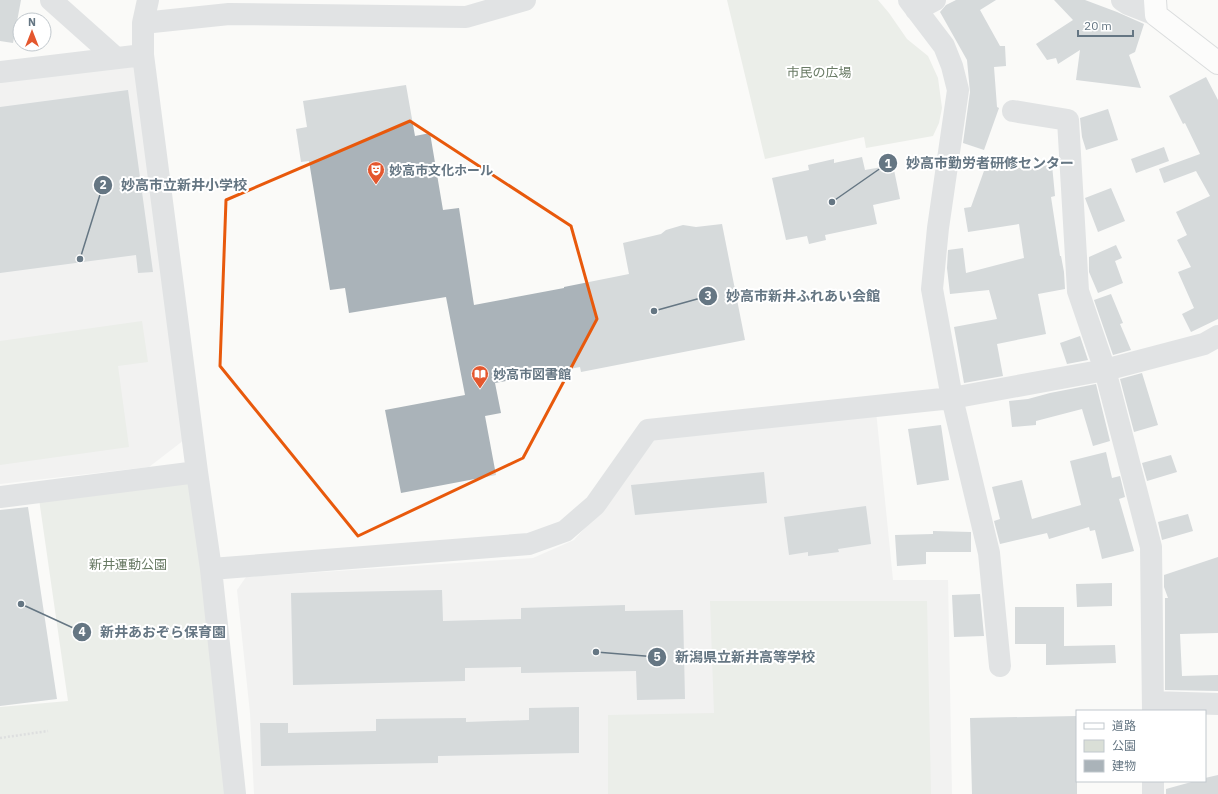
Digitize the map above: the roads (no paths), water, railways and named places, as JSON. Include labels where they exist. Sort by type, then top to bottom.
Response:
[{"type":"main road","points":[[1155,8],[1218,63]]},
{"type":"street","points":[[51,0],[116,58]]},
{"type":"street","points":[[148,0],[143,23],[143,55],[211,569],[235,794]]},
{"type":"street","points":[[143,23],[229,14],[466,18],[524,0]]},
{"type":"street","points":[[1122,0],[1128,4],[1155,8]]},
{"type":"street","points":[[920,3],[944,46],[952,66],[958,90],[938,228],[932,289],[952,398],[989,553],[1000,666]]},
{"type":"street","points":[[0,72],[143,55]]},
{"type":"street","points":[[1013,110],[1068,120],[1078,291],[1105,370],[1151,547],[1153,706],[1218,704]]},
{"type":"street","points":[[211,569],[529,544],[565,531],[595,505],[648,430],[952,398],[1105,370],[1204,344],[1218,336]]},
{"type":"street","points":[[0,497],[197,472]]},
{"type":"street","points":[[1153,782],[1153,794]]},
{"type":"place","name":"妙高市文化ホール","points":[[376,185]]},
{"type":"place","name":"妙高市勤労者研修センター","points":[[832,202]]},
{"type":"place","name":"妙高市立新井小学校","points":[[80,259]]},
{"type":"place","name":"妙高市新井ふれあい会館","points":[[654,311]]},
{"type":"place","name":"妙高市図書館","points":[[480,389]]},
{"type":"place","name":"新井あおぞら保育園","points":[[21,604]]},
{"type":"place","name":"新潟県立新井高等学校","points":[[596,652]]},
{"type":"park label","name":"市民の広場","points":[[819,72]]},
{"type":"park label","name":"新井運動公園","points":[[128,564]]}]
